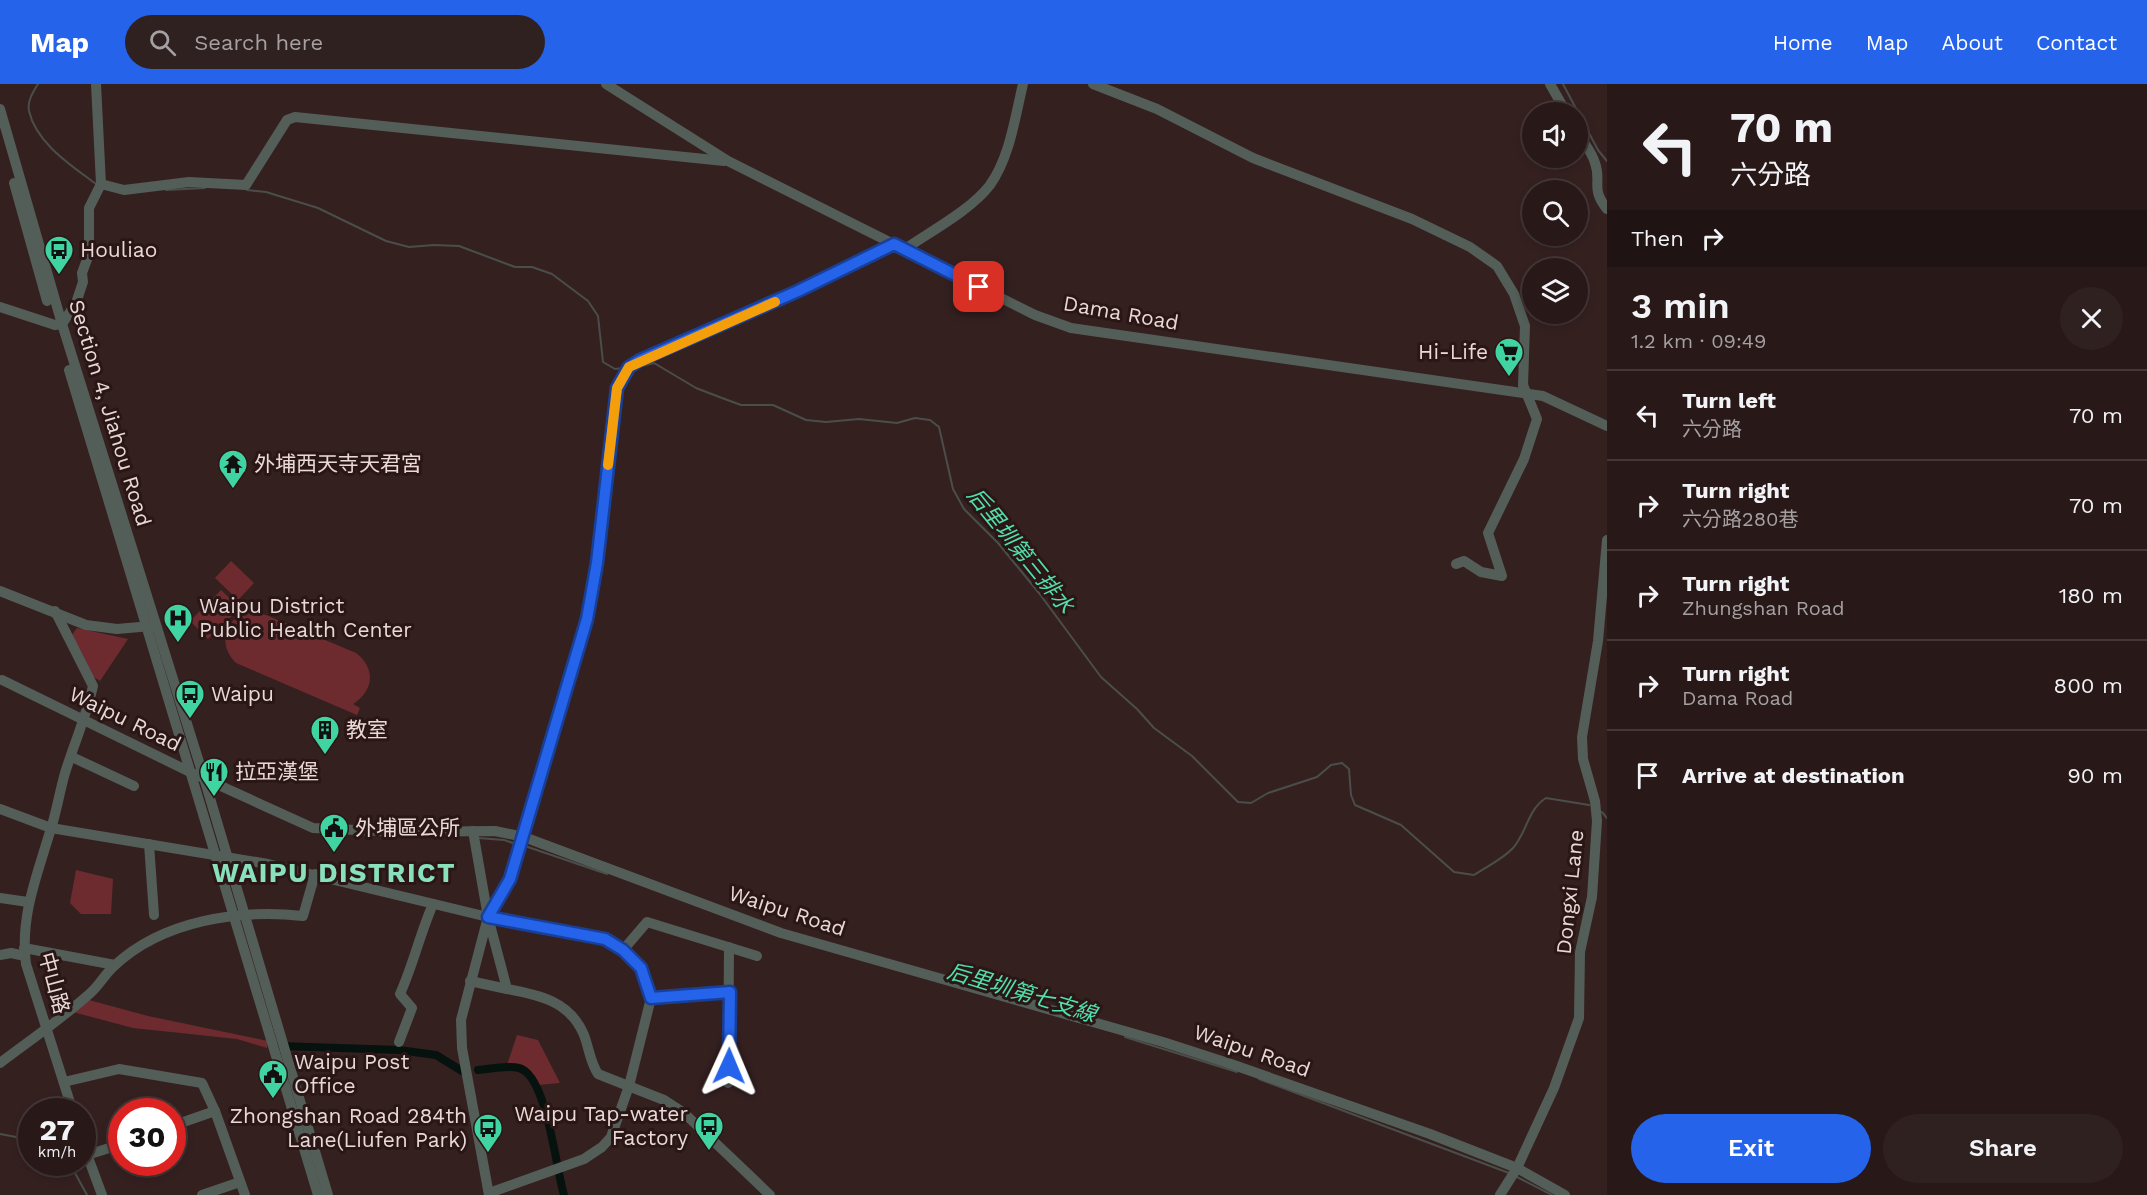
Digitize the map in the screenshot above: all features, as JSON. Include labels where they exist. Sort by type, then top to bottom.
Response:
[{"type":"street","points":[[0,307],[58,324],[76,303],[83,282],[82,273],[89,254],[89,208],[102,184],[96,84]]},
{"type":"street","name":"Dama Road","points":[[606,84],[728,161],[1035,315],[1071,328],[1543,396],[1607,426]]},
{"type":"street","points":[[905,249],[947,221],[988,187],[997,173],[1009,142],[1023,84]]},
{"type":"street","points":[[1093,84],[1157,109],[1254,158],[1413,219],[1470,247],[1497,267],[1514,294],[1525,326],[1523,385],[1537,419],[1524,459],[1488,532],[1502,576],[1481,572],[1464,561],[1456,564]]},
{"type":"street","points":[[1550,84],[1560,102]]},
{"type":"street","name":"Section 4, Jiahou Road","points":[[0,108],[58,324]]},
{"type":"street","points":[[102,184],[124,190],[189,182],[246,185],[287,120],[296,117],[728,161]]},
{"type":"street","name":"Section 4, Jiahou Road","points":[[0,134],[151,626]]},
{"type":"street","points":[[1588,150],[1596,164],[1599,199],[1607,208]]},
{"type":"street","points":[[0,808],[51,828],[315,874],[488,917],[605,939],[623,950],[641,968],[651,998],[629,1086],[611,1137],[602,1147],[584,1159],[489,1194],[462,1048],[461,1020],[488,917],[510,879],[524,837],[587,619],[597,563],[617,388],[629,367],[640,360],[798,291],[894,244]]},
{"type":"street","name":"Dongxi Lane","points":[[1500,1195],[1517,1168],[1554,1088],[1579,1018],[1580,952],[1592,897],[1597,822],[1595,801],[1583,759],[1582,737],[1598,641],[1607,540]]},
{"type":"street","points":[[0,591],[86,625],[117,629],[151,626]]},
{"type":"street","name":"中山路","points":[[55,611],[93,686],[85,721],[66,770],[23,925],[24,952],[69,1098]]},
{"type":"street","points":[[151,626],[190,772],[240,917],[328,1195]]},
{"type":"street","points":[[151,626],[204,778],[220,856]]},
{"type":"street","name":"Waipu Road","points":[[2,680],[190,772],[313,828],[495,831],[524,837],[781,933],[1174,1045],[1430,1134],[1517,1168],[1565,1195]]},
{"type":"street","points":[[72,757],[134,786]]},
{"type":"street","points":[[473,831],[488,917],[507,989]]},
{"type":"street","points":[[149,844],[154,915]]},
{"type":"street","points":[[0,1063],[89,995],[115,965],[168,932],[203,920],[303,916],[315,874]]},
{"type":"street","points":[[0,898],[28,902]]},
{"type":"street","points":[[399,1042],[412,1008],[399,994],[412,969],[421,932],[433,904]]},
{"type":"street","points":[[240,917],[318,1195]]},
{"type":"street","points":[[623,950],[647,922],[757,956]]},
{"type":"street","points":[[728,1083],[729,947]]},
{"type":"street","points":[[0,955],[24,952],[115,965]]},
{"type":"street","points":[[470,981],[541,996],[566,1009],[576,1019],[584,1035],[592,1065],[598,1074],[664,1100],[684,1113],[770,1195]]},
{"type":"street","points":[[651,998],[730,992]]},
{"type":"street","points":[[64,1082],[119,1069],[202,1083],[215,1111],[245,1195]]},
{"type":"street","points":[[186,1121],[215,1111]]},
{"type":"street","points":[[95,1176],[102,1195]]},
{"type":"street","points":[[202,1195],[240,1182]]},
{"type":"shaded area","points":[[231,561],[254,583],[238,600],[215,578]]},
{"type":"shaded area","points":[[221,590],[240,608],[208,639],[190,621]]},
{"type":"shaded area","points":[[248,612],[266,615],[356,653],[367,665],[370,679],[365,693],[353,704],[360,708],[357,715],[236,663],[227,649],[226,634],[233,621]]},
{"type":"shaded area","points":[[77,628],[128,639],[100,681],[92,676],[71,636]]},
{"type":"shaded area","points":[[76,870],[113,879],[111,914],[81,914],[70,903]]},
{"type":"shaded area","points":[[89,1000],[148,1016],[268,1041],[267,1048],[237,1039],[133,1028],[73,1012]]},
{"type":"shaded area","points":[[517,1035],[538,1040],[560,1083],[538,1085],[533,1075],[527,1070],[507,1065]]},
{"type":"waterway","name":"后里圳第三排水","points":[[38,84],[29,104],[33,123],[56,153],[96,184]]},
{"type":"waterway","points":[[1563,84],[1598,150],[1607,161]]},
{"type":"waterway","name":"后里圳第三排水","points":[[166,190],[205,188]]},
{"type":"waterway","name":"后里圳第三排水","points":[[247,190],[266,192],[318,208],[386,241],[409,247],[459,246],[515,267],[532,267],[552,274],[588,301],[598,316],[603,362],[615,369],[623,368]]},
{"type":"waterway","name":"后里圳第三排水","points":[[638,367],[654,363],[696,388],[722,398],[741,405],[773,405],[806,420],[826,422],[859,419],[897,423],[915,418],[930,420],[939,427],[953,489],[964,509],[998,543],[1039,593],[1101,677],[1137,709],[1154,728],[1192,756],[1238,802],[1251,803],[1268,793],[1317,777],[1331,765],[1342,763],[1349,769],[1351,795],[1355,805],[1401,825],[1454,872],[1474,875],[1513,848],[1522,835],[1531,814],[1546,798],[1589,805]]},
{"type":"waterway","name":"后里圳第三排水","points":[[1602,812],[1607,818]]},
{"type":"waterway","name":"后里圳第七支線","points":[[478,838],[504,840],[516,844]]},
{"type":"waterway","name":"后里圳第七支線","points":[[525,846],[607,874]]},
{"type":"waterway","name":"后里圳第七支線","points":[[1125,1037],[1237,1072]]},
{"type":"waterway","points":[[280,1046],[399,1050],[436,1055],[462,1071]]},
{"type":"waterway","points":[[478,1070],[514,1067],[529,1074],[537,1087],[549,1125],[564,1195]]},
{"type":"waterway","name":"后里圳第七支線","points":[[1259,1079],[1509,1173]]},
{"type":"waterway","points":[[0,1134],[18,1137]]},
{"type":"waterway","points":[[77,1176],[87,1195]]},
{"type":"waterway","name":"后里圳第七支線","points":[[1515,1176],[1552,1195]]},
{"type":"slow traffic","points":[[608,465],[617,388],[629,367],[640,360],[775,302]]},
{"type":"place","name":"Houliao","points":[[59,276]]},
{"type":"place","name":"Hi-Life","points":[[1509,378]]},
{"type":"place","name":"外埔西天寺天君宮","points":[[233,490]]},
{"type":"place","name":"Waipu District Public Health Center","points":[[178,644]]},
{"type":"place","name":"Waipu","points":[[190,720]]},
{"type":"place","name":"教室","points":[[325,756]]},
{"type":"place","name":"拉亞漢堡","points":[[214,798]]},
{"type":"place","name":"外埔區公所","points":[[334,854]]},
{"type":"place","name":"Waipu Post Office","points":[[273,1100]]},
{"type":"place","name":"Waipu Tap-water Factory","points":[[709,1152]]},
{"type":"place","name":"Zhongshan Road 284th Lane(Liufen Park)","points":[[488,1154]]},
{"type":"district","name":"WAIPU DISTRICT","points":[[334,873]]},
{"type":"route","points":[[729,1066],[730,992],[651,998],[641,968],[623,950],[605,939],[488,917],[510,879],[524,837],[587,619],[597,563],[617,388],[629,367],[640,360],[798,291],[894,244],[979,287]]}]
